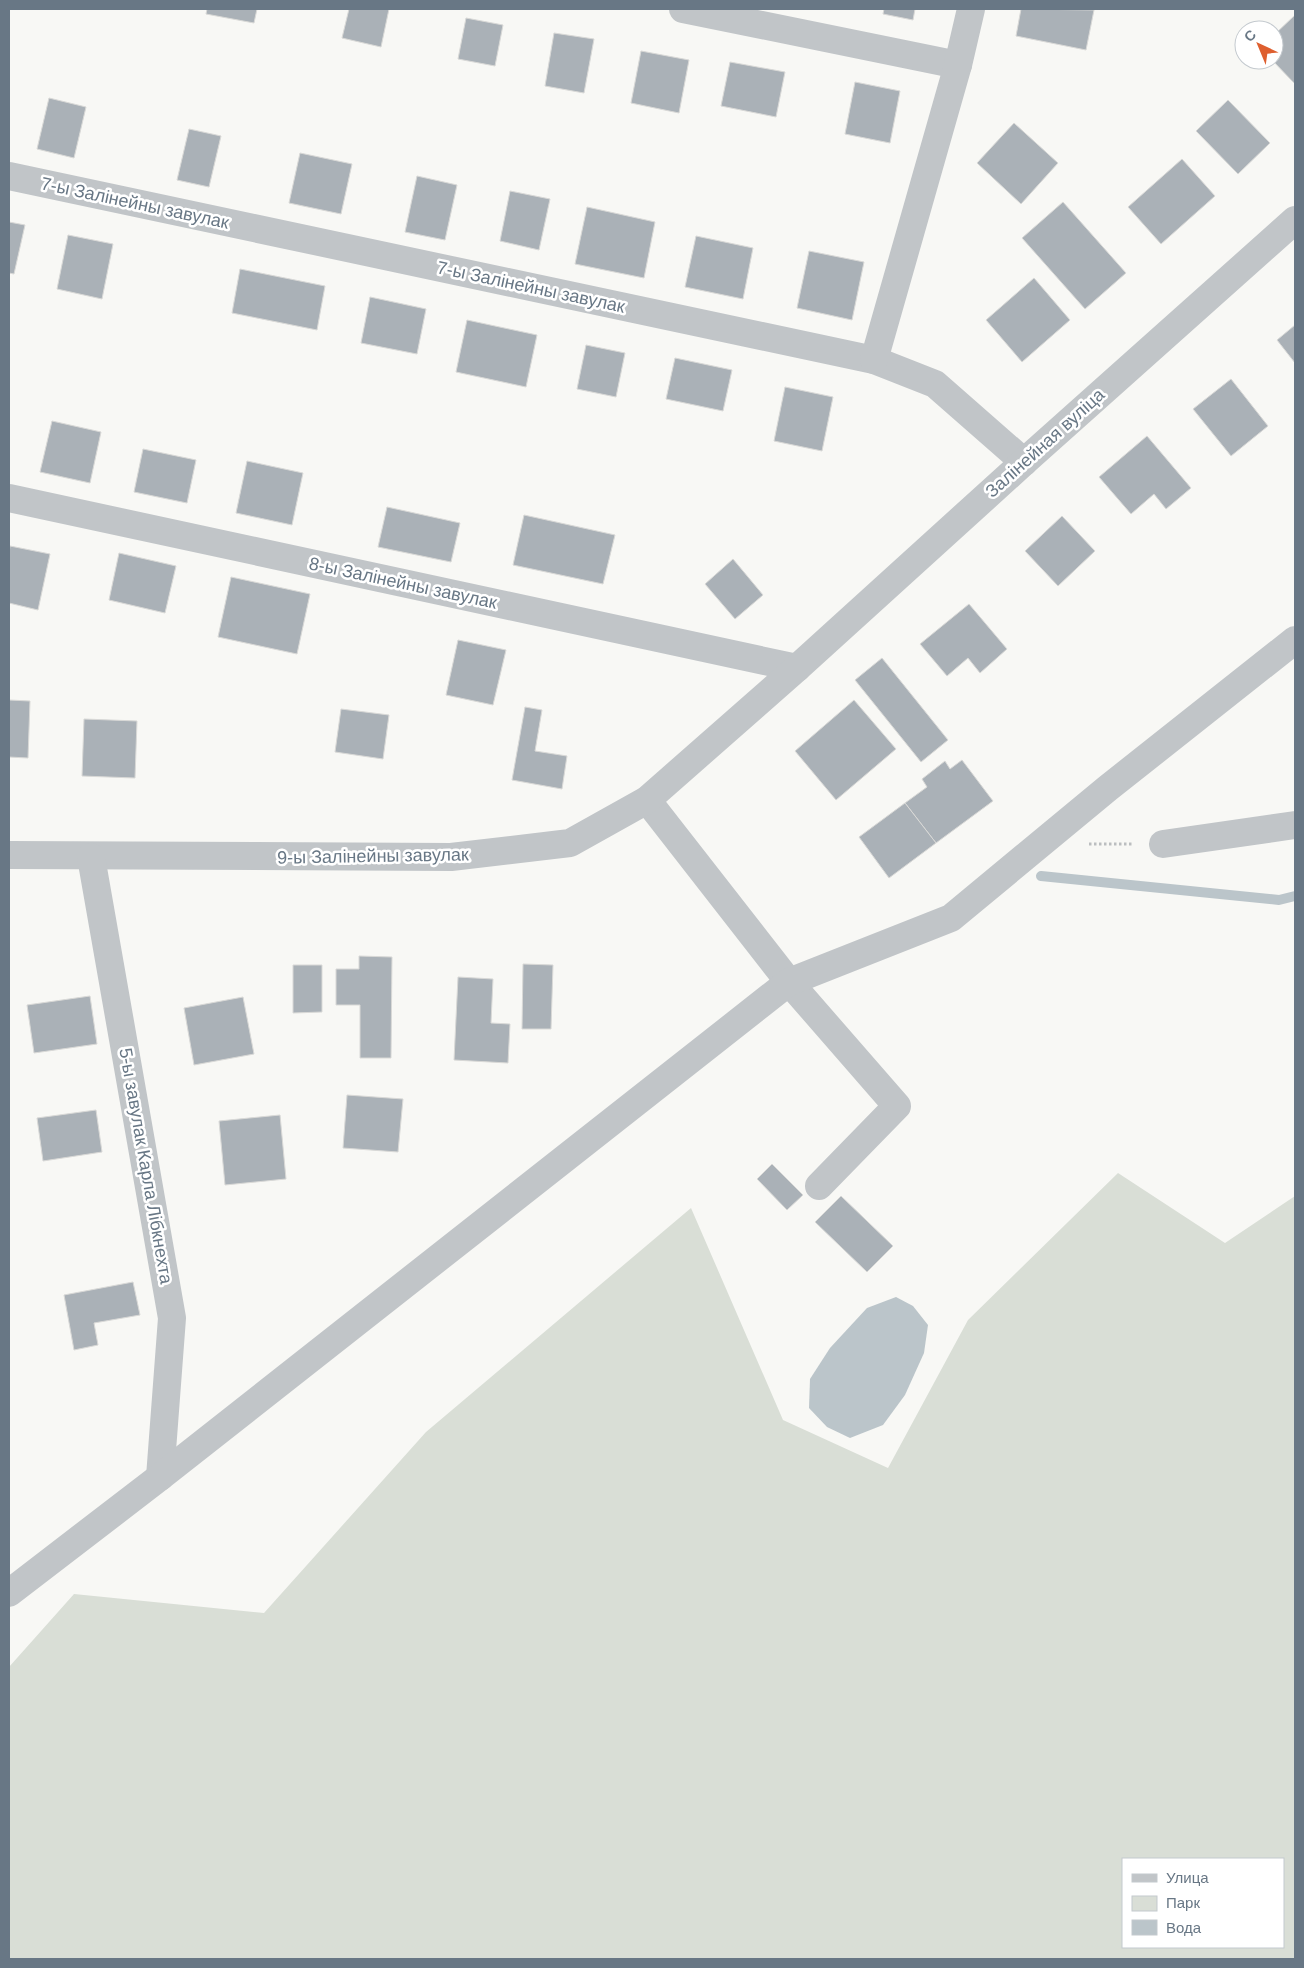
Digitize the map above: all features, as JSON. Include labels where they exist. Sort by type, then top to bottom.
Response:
[{"type":"street","points":[[682,9],[958,66]]},
{"type":"street","points":[[874,360],[958,66],[971,9]]},
{"type":"street","name":"7-ы Залінейны завулак","points":[[9,176],[874,360],[936,384],[1024,462]]},
{"type":"street","name":"Залінейная вуліца","points":[[796,668],[1295,220]]},
{"type":"street","name":"8-ы Залінейны завулак","points":[[9,498],[796,668]]},
{"type":"street","points":[[9,1593],[160,1477],[790,982],[952,918],[1108,788],[1295,640]]},
{"type":"street","name":"9-ы Залінейны завулак","points":[[9,855],[91,857],[451,857],[570,843],[647,800],[796,668]]},
{"type":"street","points":[[647,800],[790,982],[896,1106],[820,1186]]},
{"type":"street","points":[[1163,844],[1295,825]]},
{"type":"street","name":"5-ы завулак Карла Лібкнехта","points":[[91,857],[172,1318],[160,1477]]},
{"type":"path","points":[[1088,844],[1163,844]]},
{"type":"green space","points":[[1118,1173],[1225,1243],[1295,1196],[1295,1959],[9,1959],[9,1667],[74,1594],[264,1613],[426,1432],[691,1208],[783,1420],[888,1468],[968,1320]]},
{"type":"water","points":[[896,1297],[913,1306],[928,1325],[924,1353],[905,1395],[883,1425],[850,1438],[827,1427],[809,1408],[810,1379],[830,1348],[867,1308]]},
{"type":"building","points":[[207,9],[257,9],[254,23],[206,14]]},
{"type":"building","points":[[349,9],[389,9],[381,47],[342,38]]},
{"type":"building","points":[[884,9],[915,9],[913,20],[883,14]]},
{"type":"building","points":[[1021,9],[1094,10],[1086,50],[1016,36]]},
{"type":"building","points":[[1295,15],[1295,84],[1282,70],[1284,70],[1284,25]]},
{"type":"building","points":[[466,18],[503,25],[495,66],[458,59]]},
{"type":"building","points":[[554,33],[594,39],[584,93],[545,86]]},
{"type":"building","points":[[641,51],[689,60],[679,113],[631,103]]},
{"type":"building","points":[[730,62],[785,72],[776,117],[721,106]]},
{"type":"building","points":[[855,82],[900,91],[890,143],[845,134]]},
{"type":"building","points":[[49,98],[86,107],[74,158],[37,149]]},
{"type":"building","points":[[1228,100],[1270,143],[1238,174],[1196,131]]},
{"type":"building","points":[[1014,123],[1058,163],[1021,204],[977,163]]},
{"type":"building","points":[[189,129],[221,136],[209,187],[177,180]]},
{"type":"building","points":[[300,153],[352,164],[341,214],[289,203]]},
{"type":"building","points":[[1182,159],[1215,196],[1161,244],[1128,207]]},
{"type":"building","points":[[417,176],[457,185],[445,240],[405,232]]},
{"type":"building","points":[[510,191],[550,199],[539,250],[500,241]]},
{"type":"building","points":[[1063,202],[1126,273],[1085,309],[1022,238]]},
{"type":"building","points":[[587,207],[655,222],[644,278],[575,264]]},
{"type":"building","points":[[9,222],[25,225],[14,274],[9,273]]},
{"type":"building","points":[[68,235],[113,244],[102,299],[57,289]]},
{"type":"building","points":[[696,236],[753,248],[743,299],[685,287]]},
{"type":"building","points":[[809,251],[864,262],[852,320],[797,308]]},
{"type":"building","points":[[240,269],[325,286],[317,330],[232,313]]},
{"type":"building","points":[[1034,278],[1070,320],[1022,362],[986,320]]},
{"type":"building","points":[[370,297],[426,309],[417,354],[361,343]]},
{"type":"building","points":[[467,320],[537,335],[526,387],[456,372]]},
{"type":"building","points":[[1295,325],[1295,363],[1277,340]]},
{"type":"building","points":[[586,345],[625,353],[616,397],[577,389]]},
{"type":"building","points":[[675,358],[732,370],[723,411],[666,399]]},
{"type":"building","points":[[1231,379],[1268,426],[1231,456],[1193,409]]},
{"type":"building","points":[[785,387],[833,397],[822,451],[774,441]]},
{"type":"building","points":[[52,421],[101,432],[90,483],[40,472]]},
{"type":"building","points":[[1147,436],[1191,488],[1166,509],[1154,494],[1131,514],[1099,477]]},
{"type":"building","points":[[143,449],[196,460],[187,503],[134,492]]},
{"type":"building","points":[[247,461],[303,473],[292,525],[236,513]]},
{"type":"building","points":[[387,507],[460,523],[451,562],[378,547]]},
{"type":"building","points":[[524,515],[615,535],[603,584],[513,565]]},
{"type":"building","points":[[1062,516],[1095,551],[1058,586],[1025,551]]},
{"type":"building","points":[[10,546],[50,554],[38,610],[9,603]]},
{"type":"building","points":[[119,553],[176,566],[165,613],[109,600]]},
{"type":"building","points":[[733,559],[763,595],[735,619],[705,584]]},
{"type":"building","points":[[231,577],[310,594],[297,654],[218,637]]},
{"type":"building","points":[[969,604],[1007,649],[980,673],[968,658],[947,676],[920,644]]},
{"type":"building","points":[[458,640],[506,650],[493,705],[446,695]]},
{"type":"building","points":[[882,658],[948,740],[921,762],[855,680]]},
{"type":"building","points":[[9,700],[30,701],[28,758],[9,757]]},
{"type":"building","points":[[854,700],[896,749],[836,800],[795,751]]},
{"type":"building","points":[[525,707],[542,710],[535,751],[567,756],[562,789],[512,780]]},
{"type":"building","points":[[341,709],[389,715],[383,759],[335,752]]},
{"type":"building","points":[[84,719],[137,721],[135,778],[82,776]]},
{"type":"building","points":[[962,760],[993,801],[936,843],[905,803],[927,787],[922,779],[945,761],[950,769]]},
{"type":"building","points":[[905,803],[936,843],[889,878],[859,837]]},
{"type":"building","points":[[359,956],[392,957],[391,1058],[360,1058],[360,1005],[336,1005],[336,969],[359,969]]},
{"type":"building","points":[[523,964],[553,965],[551,1029],[522,1029]]},
{"type":"building","points":[[293,965],[322,965],[322,1012],[293,1013]]},
{"type":"building","points":[[458,977],[493,979],[491,1023],[510,1024],[508,1063],[454,1060]]},
{"type":"building","points":[[90,996],[97,1044],[34,1053],[27,1005]]},
{"type":"building","points":[[243,997],[254,1054],[194,1065],[184,1008]]},
{"type":"building","points":[[347,1095],[403,1099],[398,1152],[343,1148]]},
{"type":"building","points":[[96,1110],[102,1152],[43,1161],[37,1118]]},
{"type":"building","points":[[280,1115],[286,1179],[225,1185],[219,1121]]},
{"type":"building","points":[[772,1164],[803,1195],[787,1210],[757,1179]]},
{"type":"building","points":[[841,1196],[893,1246],[867,1272],[815,1222]]},
{"type":"building","points":[[133,1282],[140,1315],[94,1323],[98,1345],[74,1350],[64,1295]]},
{"type":"waterway","points":[[1041,876],[1279,900],[1295,896]]}]
